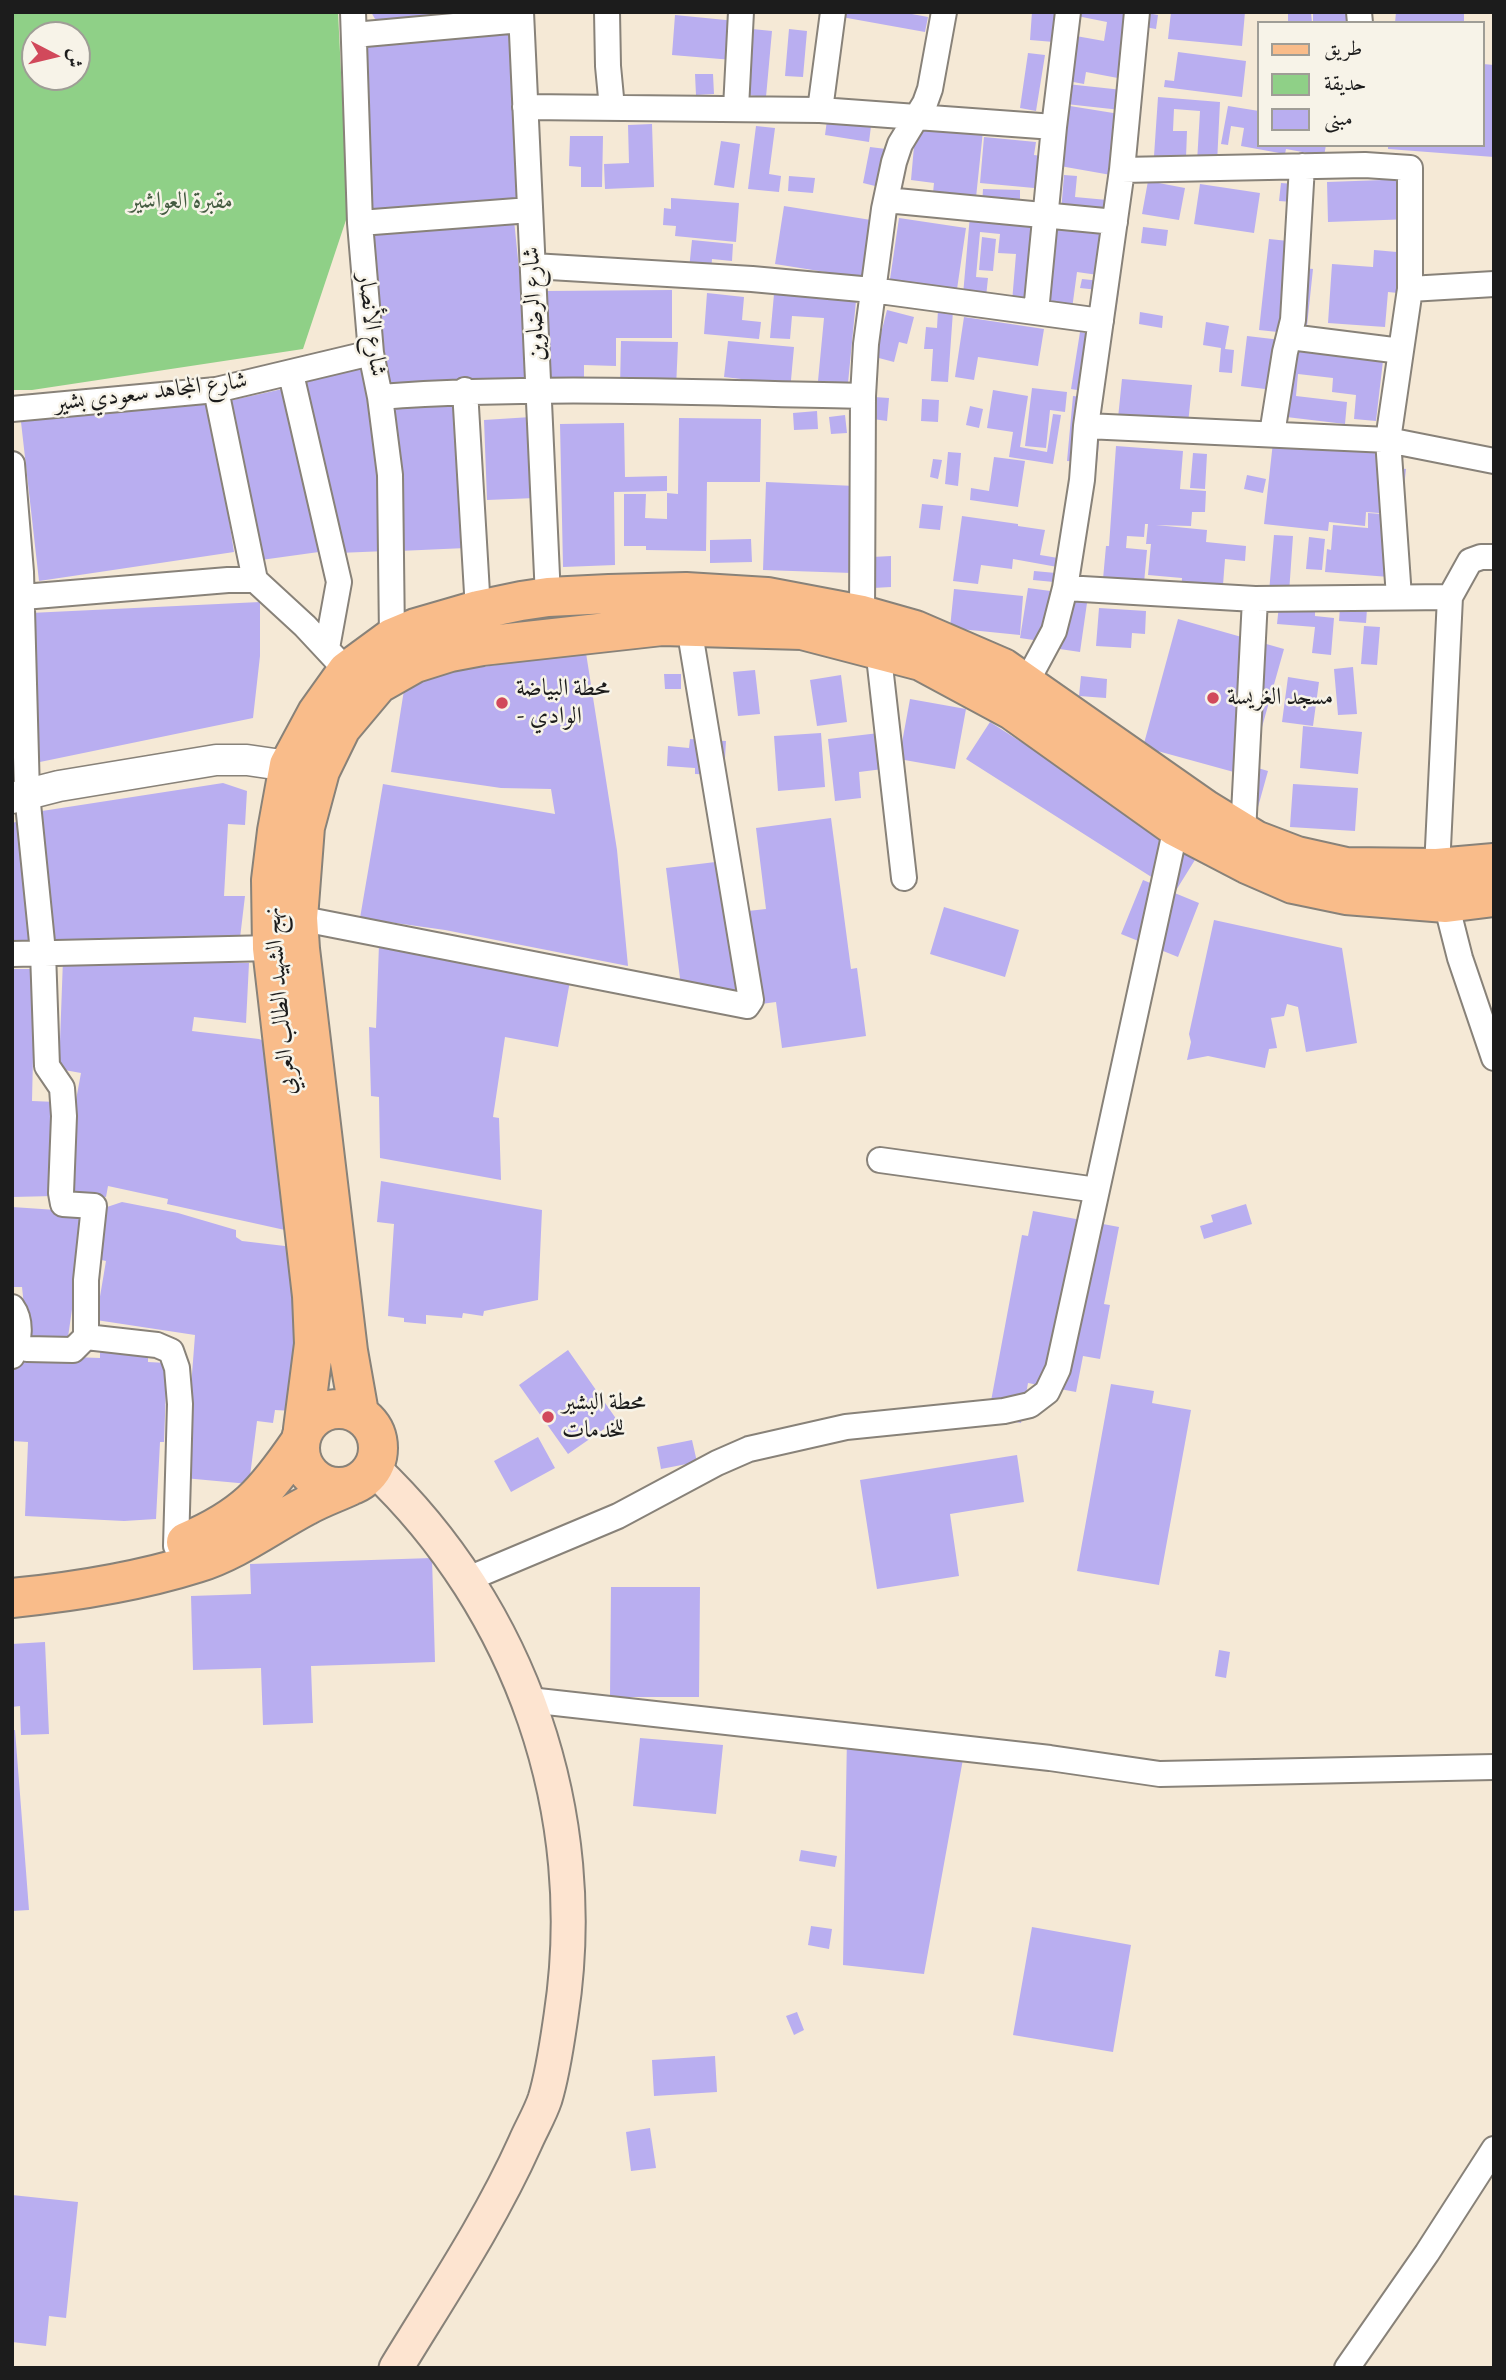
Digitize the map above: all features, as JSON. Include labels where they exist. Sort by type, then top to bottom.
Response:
[{"type":"main road","points":[[408,643],[478,610],[548,597],[686,592],[766,597],[870,631],[984,693],[1176,827],[1247,864],[1293,884],[1346,895],[1441,886],[1494,863]]},
{"type":"main road","points":[[408,643],[450,652],[662,626],[915,630],[979,656],[1027,683],[1206,810],[1255,840],[1297,856],[1494,897]]},
{"type":"main road","name":"نهج الشهيد الطالب العربي","points":[[12,1572],[144,1555],[176,1546],[211,1531],[262,1494],[302,1436],[314,1344],[312,1296],[272,948],[271,880],[277,831],[304,768],[317,713],[337,660],[408,643]]},
{"type":"main road","name":"نهج الشهيد الطالب العربي","points":[[359,1413],[346,1337],[300,949],[298,918],[304,827],[304,768],[378,684],[408,643]]},
{"type":"main road","points":[[12,1598],[121,1581],[198,1563],[239,1545],[362,1477],[379,1444],[369,1422],[359,1413],[348,1409],[334,1408],[322,1412],[311,1419],[302,1436],[300,1455],[304,1468],[324,1485],[337,1488],[362,1477]]},
{"type":"main road","points":[[362,1477],[413,1508],[468,1579],[505,1643],[529,1700],[549,1764],[563,1843],[569,1917],[567,1975],[545,2099],[507,2183],[396,2368]]},
{"type":"street","points":[[607,12],[612,108]]},
{"type":"street","points":[[736,108],[741,12]]},
{"type":"street","points":[[820,110],[833,12]]},
{"type":"street","points":[[904,878],[870,631],[863,396],[872,290],[886,200],[900,144],[930,89],[944,12]]},
{"type":"street","points":[[1036,312],[1068,12]]},
{"type":"street","points":[[1027,683],[1054,631],[1065,588],[1082,480],[1086,426],[1122,170],[1137,12]]},
{"type":"street","points":[[354,24],[521,16]]},
{"type":"street","name":"شارع الرضاوين","points":[[521,16],[548,597]]},
{"type":"street","name":"شارع الأنصار","points":[[354,24],[359,223],[370,353],[380,397],[408,643]]},
{"type":"street","points":[[525,107],[820,110],[1054,127]]},
{"type":"street","points":[[1122,170],[1302,166],[1365,155],[1410,168],[1410,289],[1388,440],[1399,597]]},
{"type":"street","points":[[1272,434],[1293,320],[1302,166]]},
{"type":"street","points":[[886,200],[1115,222]]},
{"type":"street","points":[[359,223],[530,210]]},
{"type":"street","points":[[533,266],[752,279],[872,290],[1101,321]]},
{"type":"street","points":[[1410,289],[1494,284]]},
{"type":"street","points":[[1290,337],[1401,351]]},
{"type":"street","name":"شارع المجاهد سعودي بشير","points":[[12,409],[216,390],[370,353]]},
{"type":"street","points":[[291,374],[339,582],[337,660]]},
{"type":"street","points":[[216,390],[255,580],[337,660]]},
{"type":"street","points":[[380,397],[465,390],[863,396]]},
{"type":"street","points":[[465,390],[478,610]]},
{"type":"street","points":[[1086,426],[1388,440],[1494,461]]},
{"type":"street","points":[[12,464],[17,573],[23,597],[20,796],[43,952],[47,1066],[62,1087],[64,1116],[61,1193],[63,1204],[94,1206],[86,1280],[86,1337],[73,1350],[15,1350],[19,1315],[12,1307]]},
{"type":"street","points":[[1494,557],[1481,557],[1470,561],[1450,597],[1441,886],[1460,958],[1494,1058]]},
{"type":"street","points":[[23,597],[255,580]]},
{"type":"street","points":[[1065,588],[1255,599],[1450,597]]},
{"type":"street","points":[[1243,833],[1255,599]]},
{"type":"street","points":[[298,918],[747,1006],[751,1000],[689,627]]},
{"type":"street","points":[[20,796],[59,786],[216,760],[247,760],[304,768]]},
{"type":"street","points":[[468,1579],[618,1516],[749,1449],[846,1427],[1004,1411],[1030,1405],[1047,1392],[1058,1369],[1176,827]]},
{"type":"street","points":[[12,954],[272,948]]},
{"type":"street","points":[[880,1160],[1097,1191]]},
{"type":"street","points":[[86,1337],[157,1345],[171,1351],[177,1368],[180,1404],[176,1546]]},
{"type":"street","points":[[529,1700],[1051,1758],[1160,1774],[1494,1767]]},
{"type":"street","points":[[1347,2368],[1427,2253],[1494,2149]]},
{"type":"green space","name":"مقبرة العواشير","points":[[12,12],[338,12],[348,214],[303,349],[32,390],[12,390]]},
{"type":"building","points":[[371,12],[480,12],[378,24]]},
{"type":"building","points":[[836,12],[901,12],[928,17],[925,32],[836,16]]},
{"type":"building","points":[[1032,12],[1057,12],[1054,42],[1030,40]]},
{"type":"building","points":[[1078,12],[1142,12],[1158,15],[1156,29],[1128,24],[1139,82],[1086,72],[1084,84],[1068,81],[1076,36],[1104,41],[1107,22],[1077,16]]},
{"type":"building","points":[[1171,12],[1245,12],[1242,46],[1168,39]]},
{"type":"building","points":[[1288,12],[1311,12],[1312,21],[1288,21]]},
{"type":"building","points":[[1313,12],[1373,16],[1373,21],[1313,21]]},
{"type":"building","points":[[1396,12],[1464,12],[1464,21],[1395,21]]},
{"type":"building","points":[[675,15],[736,21],[733,60],[672,55]]},
{"type":"building","points":[[752,29],[772,31],[766,97],[746,95]]},
{"type":"building","points":[[789,29],[807,31],[803,77],[785,76]]},
{"type":"building","points":[[514,32],[516,203],[370,209],[364,44]]},
{"type":"building","points":[[1178,52],[1246,61],[1242,97],[1164,87],[1165,80],[1174,81]]},
{"type":"building","points":[[1028,53],[1045,55],[1036,111],[1020,108]]},
{"type":"building","points":[[1485,64],[1494,65],[1494,157],[1388,149],[1485,147]]},
{"type":"building","points":[[695,74],[713,74],[714,94],[696,95]]},
{"type":"building","points":[[1067,84],[1141,92],[1139,112],[1066,104]]},
{"type":"building","points":[[1158,97],[1220,102],[1217,163],[1197,162],[1200,111],[1174,109],[1173,131],[1187,131],[1186,158],[1154,156]]},
{"type":"building","points":[[1070,106],[1138,117],[1128,178],[1060,166]]},
{"type":"building","points":[[1228,106],[1258,111],[1258,147],[1326,147],[1324,156],[1286,149],[1285,154],[1241,146],[1244,128],[1231,126],[1228,145],[1221,144]]},
{"type":"building","points":[[827,120],[871,126],[869,142],[825,135]]},
{"type":"building","points":[[652,124],[654,187],[605,189],[604,164],[629,163],[628,125]]},
{"type":"building","points":[[916,124],[983,131],[975,207],[932,203],[934,183],[911,180]]},
{"type":"building","points":[[756,126],[775,128],[769,174],[781,176],[779,192],[748,189]]},
{"type":"building","points":[[570,136],[603,136],[602,187],[581,187],[581,167],[569,166]]},
{"type":"building","points":[[984,137],[1036,142],[1034,155],[1049,157],[1045,189],[980,183]]},
{"type":"building","points":[[721,141],[740,144],[734,188],[714,185]]},
{"type":"building","points":[[870,147],[886,149],[879,187],[863,183]]},
{"type":"building","points":[[1064,175],[1077,176],[1075,197],[1118,201],[1117,217],[1061,212]]},
{"type":"building","points":[[789,176],[815,178],[813,193],[788,191]]},
{"type":"building","points":[[1411,179],[1412,219],[1328,222],[1327,182]]},
{"type":"building","points":[[1148,181],[1185,188],[1179,220],[1142,214]]},
{"type":"building","points":[[1281,183],[1308,185],[1307,203],[1279,201]]},
{"type":"building","points":[[1200,184],[1260,193],[1254,233],[1194,224]]},
{"type":"building","points":[[983,189],[1020,190],[1020,207],[982,206]]},
{"type":"building","points":[[671,198],[739,203],[736,242],[675,236],[676,226],[663,225],[664,208],[671,209]]},
{"type":"building","points":[[784,206],[871,220],[863,278],[775,264]]},
{"type":"building","points":[[970,215],[1041,222],[1034,304],[1012,302],[1016,254],[998,253],[1000,234],[980,232],[976,277],[988,278],[986,297],[963,295]]},
{"type":"building","points":[[899,218],[966,228],[956,296],[889,286]]},
{"type":"building","points":[[514,220],[530,377],[387,387],[372,231]]},
{"type":"building","points":[[1054,225],[1125,236],[1119,278],[1077,272],[1072,309],[1043,305]]},
{"type":"building","points":[[1143,227],[1168,230],[1166,246],[1141,243]]},
{"type":"building","points":[[982,237],[996,239],[993,271],[979,270]]},
{"type":"building","points":[[1269,239],[1308,243],[1305,268],[1313,269],[1306,335],[1259,330]]},
{"type":"building","points":[[692,240],[733,244],[732,261],[712,259],[711,272],[689,269]]},
{"type":"building","points":[[1374,250],[1420,254],[1418,295],[1388,292],[1385,327],[1328,323],[1332,264],[1373,267]]},
{"type":"building","points":[[1082,279],[1120,283],[1116,312],[1096,310],[1098,290],[1080,288]]},
{"type":"building","points":[[672,290],[672,338],[616,338],[616,366],[584,365],[584,383],[546,384],[546,291]]},
{"type":"building","points":[[707,293],[744,297],[742,320],[761,322],[759,339],[704,334]]},
{"type":"building","points":[[774,294],[856,301],[848,383],[818,381],[824,318],[792,316],[790,339],[770,338]]},
{"type":"building","points":[[887,310],[914,317],[907,344],[899,342],[894,362],[875,357]]},
{"type":"building","points":[[938,310],[953,311],[948,382],[931,381],[933,349],[924,349],[926,327],[937,328]]},
{"type":"building","points":[[1140,312],[1163,316],[1162,328],[1139,324]]},
{"type":"building","points":[[964,317],[1044,329],[1038,366],[978,357],[974,380],[955,377]]},
{"type":"building","points":[[1206,322],[1229,326],[1225,349],[1234,350],[1232,373],[1219,372],[1221,348],[1203,345]]},
{"type":"building","points":[[1080,332],[1104,336],[1095,393],[1071,389]]},
{"type":"building","points":[[1247,336],[1384,352],[1376,421],[1354,419],[1356,395],[1332,392],[1333,378],[1298,374],[1296,396],[1347,402],[1345,424],[1278,416],[1281,391],[1241,386]]},
{"type":"building","points":[[621,341],[678,342],[676,389],[620,387]]},
{"type":"building","points":[[728,341],[794,347],[790,391],[740,386],[741,379],[724,377]]},
{"type":"building","points":[[367,368],[374,452],[382,451],[387,551],[338,553],[300,380]]},
{"type":"building","points":[[1122,379],[1192,385],[1188,424],[1118,418]]},
{"type":"building","points":[[287,388],[326,551],[261,560],[224,402]]},
{"type":"building","points":[[1032,388],[1067,392],[1065,412],[1050,410],[1046,448],[1025,446]]},
{"type":"building","points":[[993,390],[1028,396],[1020,447],[1047,452],[1053,414],[1061,415],[1053,464],[1009,457],[1013,432],[987,428]]},
{"type":"building","points":[[1073,396],[1103,399],[1097,463],[1067,461]]},
{"type":"building","points":[[874,397],[889,398],[887,421],[873,419]]},
{"type":"building","points":[[210,398],[234,552],[39,581],[21,422]]},
{"type":"building","points":[[922,399],[939,400],[938,422],[921,421]]},
{"type":"building","points":[[458,400],[466,548],[399,551],[393,404]]},
{"type":"building","points":[[970,406],[983,409],[979,428],[966,425]]},
{"type":"building","points":[[817,411],[818,429],[794,430],[793,413]]},
{"type":"building","points":[[845,415],[847,433],[831,434],[829,417]]},
{"type":"building","points":[[531,417],[535,498],[487,500],[484,420]]},
{"type":"building","points":[[679,418],[761,419],[760,482],[707,482],[706,551],[646,550],[646,546],[624,546],[624,494],[646,494],[645,518],[667,519],[667,493],[678,494]]},
{"type":"building","points":[[624,423],[625,477],[667,476],[667,491],[614,492],[615,565],[563,567],[560,424]]},
{"type":"building","points":[[1273,442],[1394,448],[1392,467],[1406,469],[1404,487],[1395,486],[1392,514],[1366,512],[1365,526],[1329,522],[1328,531],[1264,524]]},
{"type":"building","points":[[1116,446],[1183,451],[1180,489],[1206,491],[1205,512],[1192,512],[1191,526],[1156,525],[1207,530],[1206,542],[1246,546],[1245,561],[1225,559],[1222,598],[1181,594],[1182,578],[1148,575],[1151,544],[1146,544],[1148,524],[1145,524],[1144,537],[1127,536],[1126,548],[1147,550],[1143,594],[1102,590],[1106,546],[1109,546]]},
{"type":"building","points":[[948,452],[961,453],[958,486],[945,484]]},
{"type":"building","points":[[1193,453],[1207,454],[1205,489],[1190,488]]},
{"type":"building","points":[[994,457],[1025,461],[1018,507],[970,500],[971,488],[989,491]]},
{"type":"building","points":[[933,459],[942,460],[938,479],[930,477]]},
{"type":"building","points":[[1247,475],[1266,479],[1263,493],[1244,489]]},
{"type":"building","points":[[766,482],[855,486],[852,573],[763,570]]},
{"type":"building","points":[[922,504],[943,506],[940,530],[919,528]]},
{"type":"building","points":[[1368,513],[1407,516],[1402,578],[1325,572],[1327,549],[1331,550],[1333,525],[1368,528]]},
{"type":"building","points":[[962,516],[1045,530],[1040,555],[1064,559],[1063,568],[1013,559],[1012,569],[981,565],[978,584],[953,581]]},
{"type":"building","points":[[1274,535],[1293,536],[1289,593],[1269,592]]},
{"type":"building","points":[[1309,537],[1325,539],[1322,570],[1306,569]]},
{"type":"building","points":[[751,539],[752,562],[710,563],[710,540]]},
{"type":"building","points":[[891,556],[891,587],[873,588],[872,557]]},
{"type":"building","points":[[1034,571],[1056,573],[1054,582],[1033,580]]},
{"type":"building","points":[[1028,588],[1088,596],[1080,652],[1046,647],[1047,642],[1020,638]]},
{"type":"building","points":[[954,589],[1023,596],[1020,635],[950,628]]},
{"type":"building","points":[[260,602],[260,656],[253,718],[35,763],[30,613]]},
{"type":"building","points":[[1279,605],[1315,608],[1315,616],[1334,618],[1331,655],[1312,653],[1315,627],[1277,624]]},
{"type":"building","points":[[1340,607],[1367,609],[1366,623],[1339,621]]},
{"type":"building","points":[[1099,608],[1146,611],[1145,634],[1132,633],[1131,648],[1096,646]]},
{"type":"building","name":"مسجد الغريسة","points":[[1178,619],[1284,649],[1251,766],[1268,771],[1258,807],[1234,801],[1241,774],[1143,747]]},
{"type":"building","points":[[1364,626],[1380,627],[1377,665],[1361,664]]},
{"type":"building","points":[[586,653],[617,850],[628,966],[445,930],[360,918],[383,784],[555,814],[551,789],[501,788],[391,772],[404,690],[437,673]]},
{"type":"building","points":[[1353,667],[1357,714],[1338,715],[1334,669]]},
{"type":"building","points":[[755,670],[760,714],[738,716],[733,672]]},
{"type":"building","points":[[664,674],[681,674],[681,689],[665,689]]},
{"type":"building","points":[[841,675],[847,722],[817,726],[810,680]]},
{"type":"building","points":[[1081,676],[1107,679],[1106,698],[1079,696]]},
{"type":"building","points":[[1288,677],[1319,682],[1313,726],[1282,722]]},
{"type":"building","points":[[910,699],[966,709],[955,769],[899,759]]},
{"type":"building","points":[[990,722],[1198,855],[1175,892],[966,759]]},
{"type":"building","points":[[1303,726],[1362,732],[1358,774],[1300,768]]},
{"type":"building","points":[[821,733],[825,787],[778,791],[774,736]]},
{"type":"building","points":[[879,733],[883,769],[859,772],[861,798],[835,801],[828,739]]},
{"type":"building","points":[[690,739],[726,741],[724,775],[695,774],[695,768],[667,766],[668,746],[689,748]]},
{"type":"building","points":[[223,783],[247,791],[245,825],[228,824],[224,896],[245,896],[240,938],[50,942],[42,811]]},
{"type":"building","points":[[1293,784],[1358,788],[1355,831],[1290,827]]},
{"type":"building","points":[[831,818],[851,969],[857,968],[866,1036],[782,1048],[776,1002],[731,1008],[728,988],[682,994],[666,868],[732,860],[739,912],[766,909],[756,828]]},
{"type":"building","points":[[24,820],[35,944],[12,944],[12,823]]},
{"type":"building","points":[[1143,880],[1199,903],[1178,957],[1121,934]]},
{"type":"building","points":[[944,907],[1019,930],[1005,977],[930,954]]},
{"type":"building","points":[[1214,920],[1342,948],[1357,1043],[1306,1052],[1298,1007],[1287,1004],[1284,1016],[1271,1018],[1277,1048],[1269,1049],[1265,1068],[1208,1056],[1187,1060],[1191,1042],[1189,1034]]},
{"type":"building","points":[[379,944],[570,981],[558,1047],[505,1037],[493,1117],[499,1118],[501,1180],[380,1158],[379,1097],[371,1096],[369,1027],[376,1028]]},
{"type":"building","points":[[63,959],[249,963],[246,1023],[194,1017],[192,1031],[259,1039],[269,1043],[294,1232],[167,1204],[168,1199],[108,1186],[106,1197],[68,1192],[73,1116],[81,1073],[59,1069]]},
{"type":"building","points":[[12,969],[35,969],[32,1101],[57,1102],[54,1196],[12,1197]]},
{"type":"building","points":[[381,1181],[542,1210],[538,1300],[484,1311],[483,1316],[463,1313],[462,1318],[426,1315],[426,1324],[404,1322],[404,1318],[388,1316],[394,1224],[377,1222]]},
{"type":"building","points":[[122,1202],[178,1213],[236,1230],[236,1237],[242,1241],[302,1248],[293,1411],[275,1410],[273,1423],[257,1421],[249,1484],[184,1478],[195,1335],[96,1320],[106,1261],[97,1259],[107,1207]]},
{"type":"building","points":[[1246,1204],[1252,1224],[1204,1239],[1200,1226],[1213,1222],[1211,1215]]},
{"type":"building","points":[[12,1207],[86,1212],[67,1344],[28,1344],[22,1287],[12,1287]]},
{"type":"building","points":[[1033,1211],[1119,1227],[1104,1304],[1110,1305],[1100,1359],[1083,1356],[1076,1392],[1028,1383],[1021,1423],[988,1417],[1022,1235],[1028,1236]]},
{"type":"building","points":[[568,1350],[617,1420],[568,1454],[519,1385]]},
{"type":"building","points":[[100,1351],[148,1354],[148,1362],[167,1363],[164,1442],[160,1442],[156,1519],[124,1521],[25,1516],[28,1442],[12,1441],[12,1375],[17,1355],[100,1358]]},
{"type":"building","points":[[1111,1384],[1154,1391],[1152,1403],[1191,1410],[1159,1585],[1077,1571]]},
{"type":"building","points":[[538,1437],[555,1468],[511,1492],[494,1461]]},
{"type":"building","points":[[692,1440],[697,1462],[661,1469],[657,1447]]},
{"type":"building","points":[[1017,1455],[1024,1502],[950,1514],[959,1576],[877,1589],[860,1480]]},
{"type":"building","points":[[432,1558],[435,1662],[311,1666],[313,1723],[263,1725],[261,1668],[193,1670],[191,1596],[251,1594],[250,1564]]},
{"type":"building","points":[[611,1587],[700,1587],[699,1697],[610,1697]]},
{"type":"building","points":[[45,1642],[49,1734],[21,1735],[20,1706],[12,1707],[12,1644]]},
{"type":"building","points":[[1219,1650],[1230,1652],[1226,1678],[1215,1676]]},
{"type":"building","points":[[12,1730],[15,1730],[29,1910],[12,1911]]},
{"type":"building","points":[[847,1736],[963,1759],[924,1974],[843,1965]]},
{"type":"building","points":[[640,1738],[723,1745],[716,1814],[633,1806]]},
{"type":"building","points":[[801,1850],[837,1856],[835,1867],[799,1861]]},
{"type":"building","points":[[811,1926],[832,1929],[829,1949],[808,1945]]},
{"type":"building","points":[[1032,1927],[1131,1945],[1113,2052],[1013,2035]]},
{"type":"building","points":[[797,2012],[804,2030],[794,2035],[786,2016]]},
{"type":"building","points":[[715,2056],[717,2092],[654,2096],[652,2060]]},
{"type":"building","points":[[650,2128],[656,2168],[631,2171],[626,2132]]},
{"type":"building","points":[[12,2195],[78,2202],[66,2318],[49,2316],[46,2346],[12,2342]]},
{"type":"place","name":"مسجد الغريسة","points":[[1213,698]]},
{"type":"place","name":"محطة البياضة - الوادي","points":[[502,703]]},
{"type":"place","name":"محطة البشير للخدمات","points":[[548,1417]]}]
